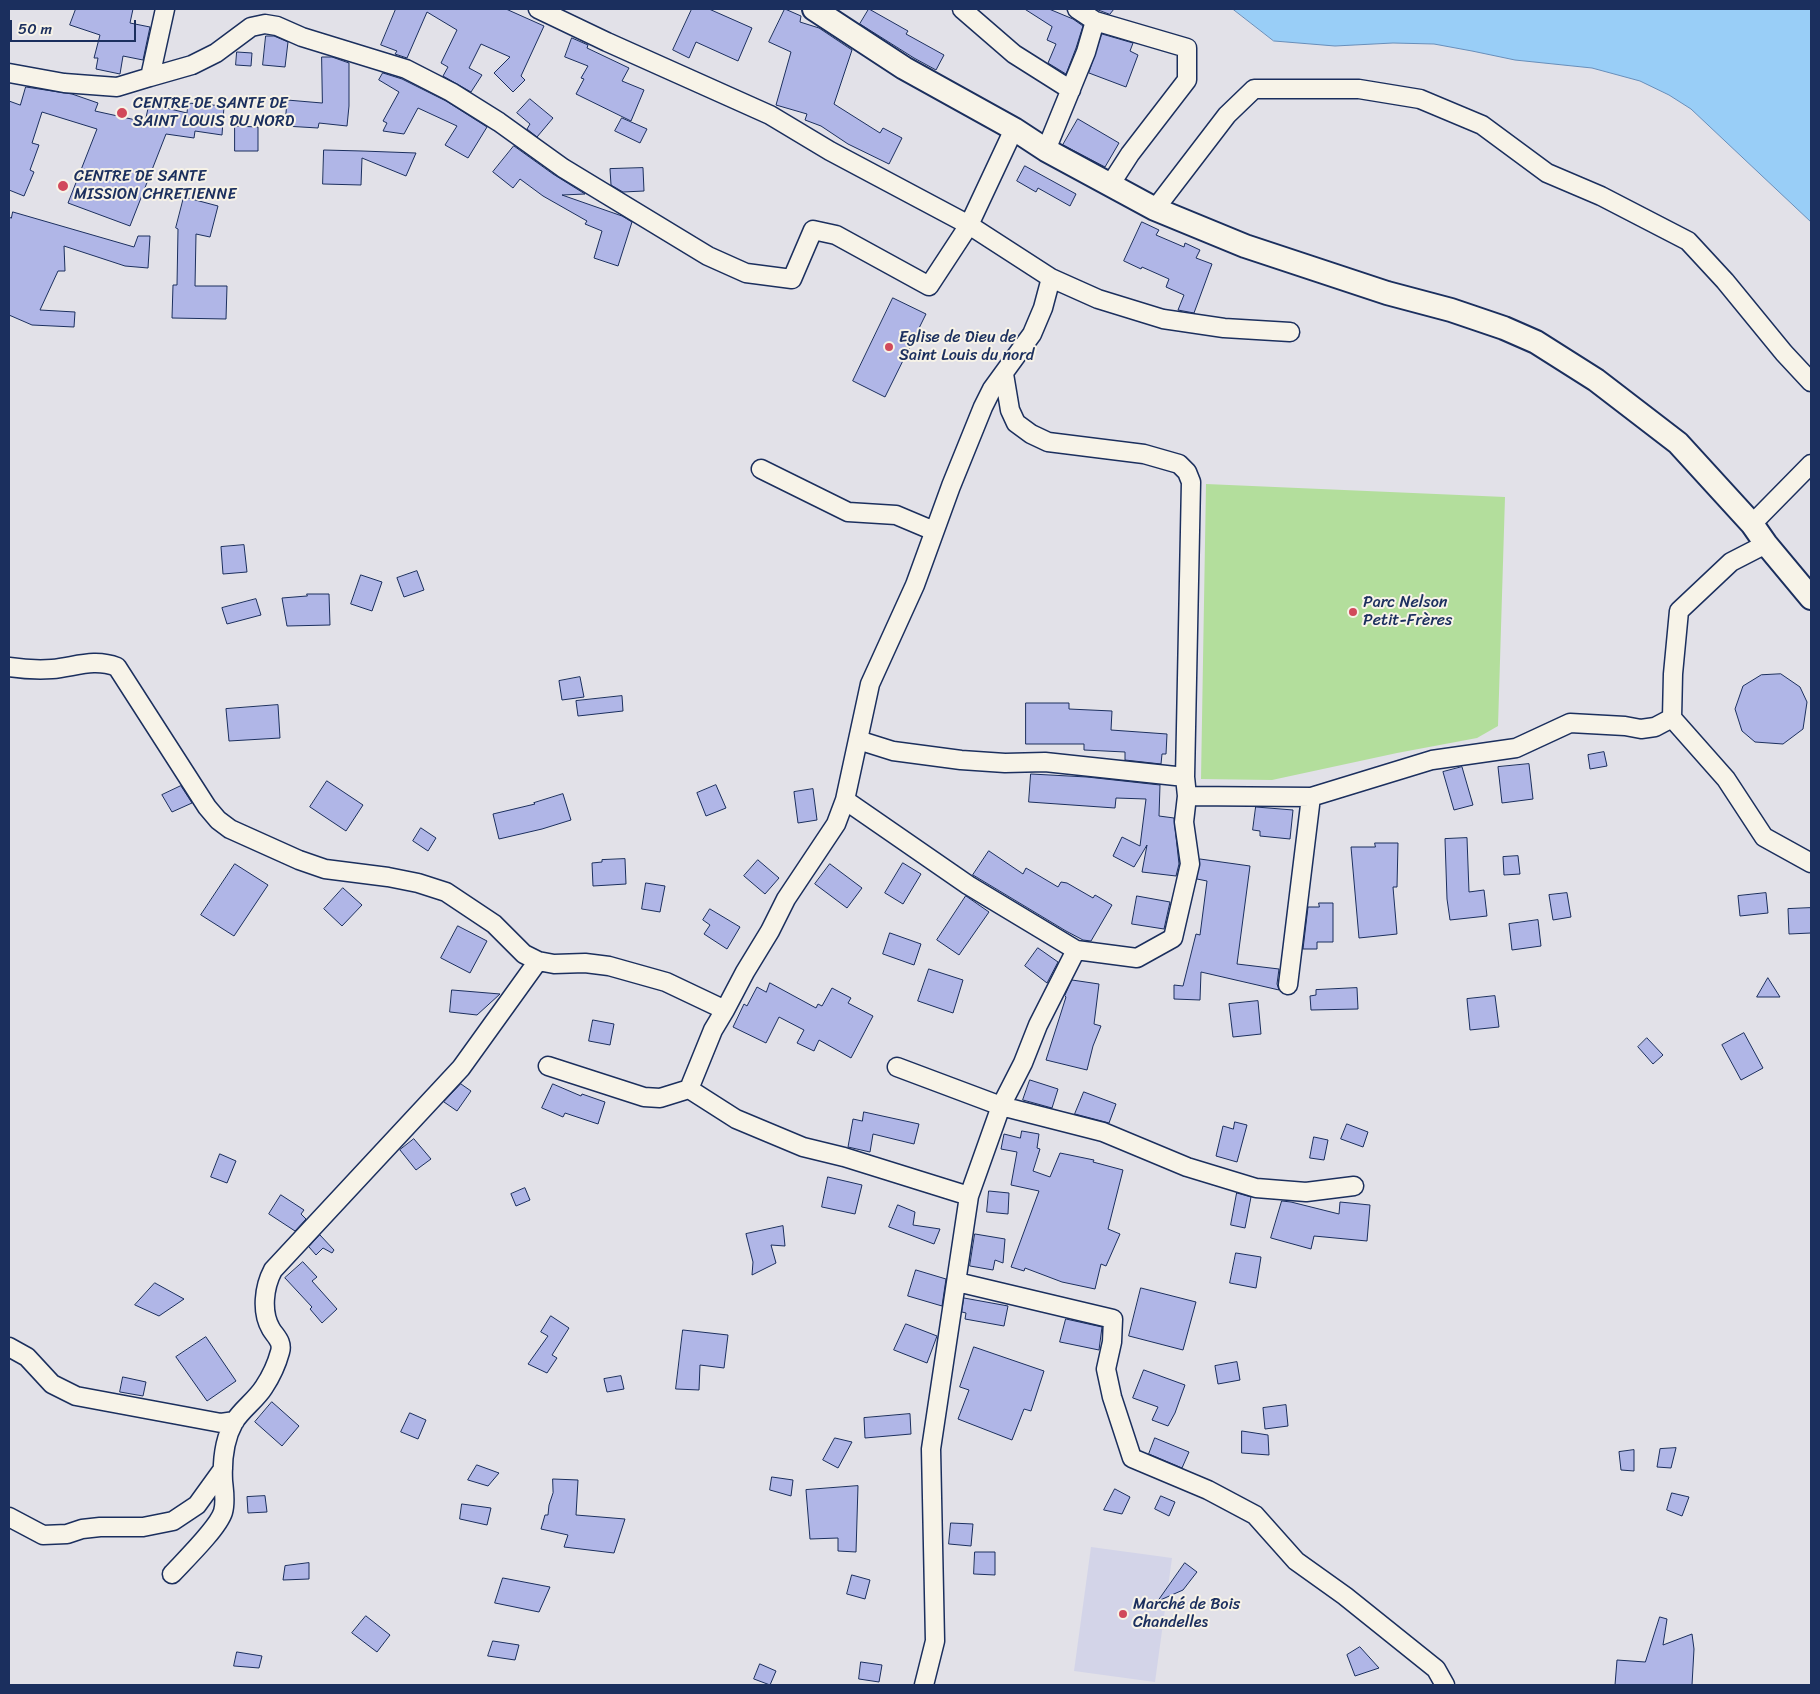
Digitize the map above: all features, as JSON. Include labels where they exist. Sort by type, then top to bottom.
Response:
[{"type":"main road","points":[[814,9],[904,68],[1014,129],[1046,150],[1155,209],[1245,246],[1387,293],[1451,310],[1504,328],[1536,342],[1596,380],[1678,443],[1752,524],[1766,544],[1811,598]]},
{"type":"street","points":[[150,77],[165,9]]},
{"type":"street","points":[[538,9],[770,115],[830,151],[969,225],[1051,278],[1098,299],[1163,319],[1224,328],[1290,332]]},
{"type":"street","points":[[962,9],[1014,54],[1071,90]]},
{"type":"street","points":[[1076,9],[1095,21],[1187,48],[1187,80],[1135,147],[1110,185]]},
{"type":"street","points":[[1046,150],[1086,52],[1095,21]]},
{"type":"street","points":[[9,72],[64,83],[117,86],[192,65],[216,52],[251,27],[265,24],[277,26],[302,36],[406,69],[451,92],[499,122],[563,168],[708,256],[746,273],[792,279],[813,230],[836,234],[929,286],[969,225],[1014,129]]},
{"type":"street","points":[[1155,209],[1227,115],[1254,89],[1359,89],[1420,99],[1482,125],[1547,173],[1601,196],[1688,241],[1726,281],[1784,353],[1811,382]]},
{"type":"street","points":[[689,1089],[713,1030],[744,972],[770,931],[786,898],[836,824],[845,800],[870,684],[914,584],[982,407],[992,389],[1032,334],[1043,308],[1051,278]]},
{"type":"street","points":[[845,800],[968,885],[1076,950],[1137,958],[1173,938],[1190,864],[1184,822],[1186,796],[1190,482],[1187,472],[1179,464],[1144,454],[1048,442],[1031,434],[1016,423],[1010,410],[1004,374]]},
{"type":"street","points":[[1752,524],[1811,464]]},
{"type":"street","points":[[761,469],[848,512],[896,515],[934,531]]},
{"type":"street","points":[[1766,544],[1731,562],[1679,611],[1673,674],[1672,718],[1726,779],[1764,837],[1811,863]]},
{"type":"street","points":[[9,666],[21,669],[52,669],[106,662],[117,666],[207,807],[218,820],[230,829],[299,860],[325,869],[418,882],[446,892],[494,924],[524,954],[538,961],[554,964],[585,963],[609,966],[666,982],[725,1010]]},
{"type":"street","points":[[1186,796],[1311,797],[1432,760],[1516,748],[1570,723],[1624,726],[1641,729],[1655,727],[1672,718]]},
{"type":"street","points":[[858,740],[893,751],[961,760],[1005,763],[1045,762],[1185,777]]},
{"type":"street","points":[[1288,985],[1311,797]]},
{"type":"street","points":[[924,1685],[935,1641],[931,1449],[969,1196],[1001,1106],[1023,1062],[1038,1025],[1076,950]]},
{"type":"street","points":[[172,1574],[213,1528],[223,1512],[223,1469],[226,1442],[235,1421],[264,1387],[281,1351],[280,1340],[270,1327],[266,1315],[265,1297],[268,1280],[273,1270],[461,1068],[538,961]]},
{"type":"street","points":[[548,1066],[644,1097],[660,1098],[689,1089],[736,1119],[803,1147],[969,1196]]},
{"type":"street","points":[[897,1067],[1001,1106],[1103,1132],[1187,1167],[1256,1188],[1306,1192],[1354,1186]]},
{"type":"street","points":[[957,1282],[1113,1319],[1112,1342],[1106,1369],[1112,1397],[1132,1458],[1208,1490],[1254,1515],[1296,1561],[1345,1596],[1436,1670],[1445,1685]]},
{"type":"street","points":[[9,1347],[27,1358],[52,1384],[76,1396],[221,1424],[235,1421]]},
{"type":"street","points":[[9,1517],[43,1535],[67,1534],[82,1529],[100,1527],[143,1527],[173,1522],[197,1505],[223,1469]]},
{"type":"shaded area","name":"Marché de Bois Chandelles","points":[[1091,1547],[1172,1558],[1155,1682],[1074,1671]]},
{"type":"green space","name":"Parc Nelson Petit-Frères","points":[[1206,484],[1505,497],[1498,726],[1477,738],[1272,780],[1201,779]]},
{"type":"water","points":[[1233,9],[1811,9],[1811,222],[1691,109],[1669,95],[1640,81],[1592,68],[1515,60],[1434,44],[1393,43],[1335,46],[1274,41]]},
{"type":"building","points":[[76,9],[133,9],[130,23],[150,27],[143,60],[123,56],[120,74],[96,69],[98,58],[94,58],[100,35],[70,25]]},
{"type":"building","points":[[396,9],[506,9],[544,26],[521,76],[525,80],[513,92],[494,73],[510,57],[481,44],[469,68],[482,75],[471,92],[443,76],[448,67],[441,63],[457,30],[427,12],[407,58],[395,54],[397,51],[381,45]]},
{"type":"building","points":[[692,9],[709,9],[752,28],[738,61],[696,42],[689,58],[673,50]]},
{"type":"building","points":[[785,9],[801,16],[800,22],[819,28],[852,50],[834,104],[880,133],[883,128],[902,138],[889,164],[848,144],[821,126],[805,120],[807,114],[776,105],[791,52],[769,42]]},
{"type":"building","points":[[869,9],[908,31],[906,34],[944,55],[936,70],[860,24]]},
{"type":"building","points":[[1025,9],[1049,9],[1073,19],[1083,26],[1066,74],[1048,63],[1056,44],[1047,40],[1052,27]]},
{"type":"building","points":[[1096,9],[1114,9],[1110,14]]},
{"type":"building","points":[[1102,34],[1133,43],[1130,51],[1138,55],[1126,87],[1089,73]]},
{"type":"building","points":[[266,36],[274,36],[288,42],[285,67],[263,65]]},
{"type":"building","points":[[572,38],[588,45],[587,48],[629,68],[622,81],[644,90],[631,121],[576,94],[584,79],[581,78],[588,66],[565,57]]},
{"type":"building","points":[[237,52],[252,53],[251,66],[236,65]]},
{"type":"building","points":[[322,57],[332,57],[349,63],[347,126],[319,123],[318,128],[285,126],[287,100],[322,103]]},
{"type":"building","points":[[383,73],[402,79],[446,101],[487,127],[468,158],[445,145],[457,126],[418,108],[404,134],[383,131],[387,123],[383,121],[399,92],[379,80]]},
{"type":"building","points":[[26,87],[72,94],[98,103],[95,111],[145,122],[149,104],[187,113],[188,103],[224,106],[222,135],[195,131],[194,138],[166,134],[130,226],[68,203],[97,129],[42,112],[32,143],[39,145],[30,170],[34,172],[24,196],[9,190],[9,101],[20,105]]},
{"type":"building","points":[[530,99],[553,118],[537,137],[527,129],[530,124],[517,113]]},
{"type":"building","points":[[622,118],[647,129],[640,143],[615,131]]},
{"type":"building","points":[[1078,119],[1119,143],[1105,167],[1063,145]]},
{"type":"building","points":[[235,126],[258,127],[258,151],[235,151]]},
{"type":"building","points":[[514,146],[585,194],[562,195],[622,216],[632,222],[618,266],[594,258],[602,231],[585,224],[587,221],[543,196],[520,179],[513,188],[493,172]]},
{"type":"building","points":[[324,150],[416,153],[406,176],[362,158],[361,185],[323,184]]},
{"type":"building","points":[[1025,166],[1076,194],[1070,206],[1038,188],[1036,192],[1017,181]]},
{"type":"building","points":[[643,168],[644,191],[623,192],[611,185],[610,169]]},
{"type":"building","points":[[184,197],[218,206],[210,237],[196,234],[195,286],[227,286],[226,319],[172,318],[173,285],[177,285],[178,229],[176,228]]},
{"type":"building","points":[[13,212],[134,247],[138,236],[150,236],[148,268],[125,266],[64,246],[65,271],[58,271],[40,310],[75,312],[74,327],[32,325],[9,315],[9,217],[11,218]]},
{"type":"building","points":[[1142,222],[1159,230],[1156,235],[1184,247],[1185,243],[1200,250],[1196,258],[1212,264],[1194,313],[1178,310],[1184,295],[1166,287],[1169,279],[1124,261]]},
{"type":"building","name":"Eglise de Dieu de Saint Louis du nord","points":[[893,298],[926,314],[885,397],[853,381]]},
{"type":"building","points":[[244,545],[247,572],[223,574],[221,547]]},
{"type":"building","points":[[417,571],[424,590],[404,597],[397,578]]},
{"type":"building","points":[[361,575],[382,582],[372,611],[351,604]]},
{"type":"building","points":[[307,594],[329,594],[330,625],[287,626],[282,598],[307,596]]},
{"type":"building","points":[[256,599],[261,615],[227,624],[222,608]]},
{"type":"building","points":[[1781,674],[1800,687],[1807,702],[1803,729],[1783,744],[1755,742],[1742,731],[1735,709],[1743,686],[1761,675]]},
{"type":"building","points":[[580,677],[584,697],[562,700],[559,681]]},
{"type":"building","points":[[622,696],[623,711],[578,716],[576,701]]},
{"type":"building","points":[[1026,703],[1069,703],[1069,709],[1112,711],[1111,730],[1167,734],[1166,754],[1162,754],[1161,764],[1125,760],[1125,752],[1084,750],[1084,744],[1026,744]]},
{"type":"building","points":[[278,705],[280,738],[229,741],[226,709]]},
{"type":"building","points":[[1604,752],[1607,766],[1590,769],[1588,755]]},
{"type":"building","points":[[1529,764],[1533,799],[1502,803],[1498,767]]},
{"type":"building","points":[[1462,767],[1473,805],[1454,810],[1443,772]]},
{"type":"building","points":[[1031,774],[1087,777],[1160,785],[1159,816],[1174,818],[1179,864],[1176,876],[1142,872],[1147,845],[1134,867],[1113,856],[1122,837],[1140,846],[1146,799],[1116,798],[1115,808],[1029,802]]},
{"type":"building","points":[[327,781],[363,805],[346,831],[310,807]]},
{"type":"building","points":[[716,785],[726,808],[706,816],[697,793]]},
{"type":"building","points":[[181,786],[192,803],[172,812],[162,795]]},
{"type":"building","points":[[813,789],[817,820],[798,823],[794,792]]},
{"type":"building","points":[[563,794],[571,820],[499,839],[493,814],[535,804]]},
{"type":"building","points":[[1256,807],[1293,810],[1290,839],[1260,836],[1260,831],[1253,830]]},
{"type":"building","points":[[421,828],[436,838],[428,851],[413,841]]},
{"type":"building","points":[[1467,838],[1469,892],[1484,890],[1487,916],[1450,920],[1447,899],[1445,839]]},
{"type":"building","points":[[1375,843],[1398,843],[1397,887],[1393,887],[1397,934],[1359,938],[1351,847],[1375,847]]},
{"type":"building","points":[[989,851],[1023,874],[1026,868],[1058,887],[1061,882],[1067,883],[1093,898],[1095,895],[1112,905],[1091,941],[1083,940],[1066,931],[973,875]]},
{"type":"building","points":[[1518,856],[1520,874],[1504,875],[1503,857]]},
{"type":"building","points":[[625,859],[626,884],[593,886],[592,863],[602,862],[602,860]]},
{"type":"building","points":[[1200,859],[1250,866],[1237,964],[1279,969],[1277,984],[1279,990],[1201,972],[1200,1000],[1174,999],[1174,985],[1183,986],[1196,934],[1200,935],[1207,881],[1197,879]]},
{"type":"building","points":[[758,860],[779,878],[765,894],[744,876]]},
{"type":"building","points":[[903,863],[921,874],[903,904],[885,893]]},
{"type":"building","points":[[235,864],[268,885],[234,936],[201,915]]},
{"type":"building","points":[[830,864],[862,888],[847,908],[815,884]]},
{"type":"building","points":[[646,883],[665,886],[660,912],[642,909]]},
{"type":"building","points":[[343,888],[362,905],[342,926],[324,909]]},
{"type":"building","points":[[1567,893],[1571,917],[1553,920],[1549,895]]},
{"type":"building","points":[[1766,893],[1768,913],[1740,916],[1738,896]]},
{"type":"building","points":[[966,896],[989,912],[959,955],[937,940]]},
{"type":"building","points":[[1137,896],[1170,902],[1164,929],[1132,924]]},
{"type":"building","points":[[1319,903],[1333,903],[1333,942],[1317,942],[1317,949],[1303,949],[1308,907],[1319,907]]},
{"type":"building","points":[[1811,908],[1811,933],[1789,934],[1788,909]]},
{"type":"building","points":[[710,909],[740,927],[727,949],[704,934],[710,925],[703,920]]},
{"type":"building","points":[[1538,920],[1541,946],[1512,950],[1509,924]]},
{"type":"building","points":[[458,926],[487,941],[470,973],[441,958]]},
{"type":"building","points":[[890,933],[921,944],[914,965],[883,954]]},
{"type":"building","points":[[1038,948],[1058,962],[1047,983],[1025,966]]},
{"type":"building","points":[[929,969],[963,980],[953,1013],[918,1001]]},
{"type":"building","points":[[1768,978],[1780,997],[1757,997]]},
{"type":"building","points":[[1072,980],[1099,984],[1094,1024],[1101,1026],[1093,1046],[1087,1070],[1046,1060],[1065,996]]},
{"type":"building","points":[[770,983],[816,1008],[818,1004],[822,1006],[832,988],[851,998],[848,1003],[873,1016],[851,1058],[819,1040],[814,1051],[797,1043],[804,1030],[779,1017],[766,1043],[733,1027],[744,1004],[747,1006],[757,987],[766,992]]},
{"type":"building","points":[[1357,988],[1358,1009],[1311,1010],[1310,996],[1316,995],[1316,990]]},
{"type":"building","points":[[452,990],[500,994],[477,1015],[450,1012]]},
{"type":"building","points":[[1495,996],[1499,1027],[1470,1030],[1467,999]]},
{"type":"building","points":[[1258,1001],[1261,1034],[1233,1037],[1229,1004]]},
{"type":"building","points":[[593,1020],[614,1024],[610,1045],[589,1041]]},
{"type":"building","points":[[1744,1033],[1763,1068],[1741,1080],[1722,1045]]},
{"type":"building","points":[[1647,1038],[1663,1055],[1653,1064],[1638,1047]]},
{"type":"building","points":[[1030,1080],[1058,1089],[1052,1108],[1023,1100]]},
{"type":"building","points":[[461,1084],[471,1091],[457,1111],[444,1102]]},
{"type":"building","points":[[553,1084],[581,1096],[582,1094],[605,1102],[598,1124],[565,1113],[563,1117],[542,1108]]},
{"type":"building","points":[[1084,1092],[1116,1104],[1109,1123],[1075,1114]]},
{"type":"building","points":[[864,1112],[919,1124],[914,1144],[873,1134],[870,1152],[848,1147],[853,1119],[862,1121]]},
{"type":"building","points":[[1235,1122],[1247,1125],[1237,1162],[1216,1156],[1223,1126],[1233,1129]]},
{"type":"building","points":[[1347,1124],[1368,1132],[1363,1147],[1341,1139]]},
{"type":"building","points":[[1022,1131],[1039,1134],[1037,1148],[1040,1149],[1033,1171],[1050,1177],[1060,1153],[1094,1160],[1093,1162],[1123,1170],[1108,1229],[1120,1234],[1106,1266],[1101,1264],[1095,1289],[1062,1282],[1025,1268],[1024,1271],[1011,1267],[1039,1191],[1011,1185],[1017,1152],[1001,1149],[1004,1134],[1020,1138]]},
{"type":"building","points":[[1314,1137],[1328,1140],[1324,1160],[1310,1158]]},
{"type":"building","points":[[414,1139],[431,1159],[416,1170],[400,1150]]},
{"type":"building","points":[[220,1154],[236,1161],[227,1183],[211,1177]]},
{"type":"building","points":[[828,1177],[862,1185],[855,1214],[822,1207]]},
{"type":"building","points":[[525,1188],[530,1200],[516,1206],[511,1194]]},
{"type":"building","points":[[989,1191],[1009,1193],[1008,1214],[987,1212]]},
{"type":"building","points":[[1237,1193],[1251,1197],[1245,1228],[1231,1225]]},
{"type":"building","points":[[281,1195],[304,1210],[301,1214],[306,1219],[295,1231],[269,1214]]},
{"type":"building","points":[[1282,1201],[1339,1214],[1340,1202],[1370,1205],[1367,1241],[1314,1236],[1311,1249],[1271,1238]]},
{"type":"building","points":[[898,1205],[915,1212],[913,1225],[940,1229],[934,1244],[889,1227]]},
{"type":"building","points":[[783,1226],[785,1246],[771,1245],[776,1263],[752,1275],[753,1262],[746,1234]]},
{"type":"building","points":[[975,1234],[1005,1239],[1003,1263],[995,1260],[993,1270],[970,1266]]},
{"type":"building","points":[[320,1235],[334,1250],[332,1253],[323,1248],[316,1255],[309,1247]]},
{"type":"building","points":[[1236,1253],[1261,1257],[1256,1288],[1230,1283]]},
{"type":"building","points":[[303,1262],[317,1277],[312,1281],[337,1309],[322,1323],[310,1309],[312,1307],[285,1278]]},
{"type":"building","points":[[916,1270],[946,1279],[942,1306],[908,1296]]},
{"type":"building","points":[[155,1283],[184,1299],[159,1316],[135,1305]]},
{"type":"building","points":[[1141,1288],[1196,1302],[1183,1350],[1129,1336]]},
{"type":"building","points":[[964,1298],[1008,1306],[1004,1326],[965,1319],[966,1313],[962,1312]]},
{"type":"building","points":[[551,1316],[569,1328],[552,1355],[557,1358],[547,1373],[528,1364],[548,1336],[541,1332]]},
{"type":"building","points":[[1066,1319],[1102,1327],[1099,1350],[1060,1342]]},
{"type":"building","points":[[906,1324],[937,1336],[927,1363],[894,1350]]},
{"type":"building","points":[[683,1330],[728,1335],[724,1368],[700,1365],[699,1390],[676,1389]]},
{"type":"building","points":[[206,1337],[236,1381],[207,1401],[176,1357]]},
{"type":"building","points":[[974,1347],[1044,1371],[1031,1411],[1024,1409],[1012,1440],[958,1419],[969,1390],[960,1387]]},
{"type":"building","points":[[1237,1362],[1240,1380],[1218,1384],[1215,1366]]},
{"type":"building","points":[[1144,1370],[1185,1385],[1168,1426],[1152,1420],[1158,1407],[1133,1398]]},
{"type":"building","points":[[621,1376],[624,1389],[607,1392],[604,1379]]},
{"type":"building","points":[[123,1377],[146,1382],[143,1396],[120,1392]]},
{"type":"building","points":[[272,1402],[299,1426],[282,1446],[255,1422]]},
{"type":"building","points":[[1286,1405],[1288,1426],[1265,1429],[1263,1408]]},
{"type":"building","points":[[410,1413],[426,1420],[418,1439],[401,1432]]},
{"type":"building","points":[[910,1414],[911,1434],[865,1438],[864,1418]]},
{"type":"building","points":[[1242,1431],[1268,1435],[1269,1455],[1242,1453]]},
{"type":"building","points":[[835,1438],[852,1442],[838,1468],[823,1460]]},
{"type":"building","points":[[1155,1438],[1189,1452],[1182,1468],[1149,1454]]},
{"type":"building","points":[[1676,1448],[1671,1468],[1657,1467],[1660,1449]]},
{"type":"building","points":[[1634,1450],[1634,1471],[1621,1470],[1619,1452]]},
{"type":"building","points":[[477,1465],[499,1473],[488,1486],[468,1480]]},
{"type":"building","points":[[772,1477],[793,1480],[791,1496],[770,1490]]},
{"type":"building","points":[[553,1479],[578,1480],[576,1515],[625,1519],[614,1553],[564,1547],[568,1535],[541,1529],[545,1515],[548,1515],[553,1493]]},
{"type":"building","points":[[858,1486],[856,1552],[838,1551],[838,1538],[810,1539],[806,1490]]},
{"type":"building","points":[[1115,1489],[1130,1497],[1122,1514],[1104,1510]]},
{"type":"building","points":[[1672,1493],[1689,1497],[1682,1516],[1667,1510]]},
{"type":"building","points":[[265,1496],[267,1512],[248,1513],[247,1497]]},
{"type":"building","points":[[1161,1496],[1175,1502],[1169,1516],[1155,1509]]},
{"type":"building","points":[[462,1504],[491,1508],[487,1525],[460,1519]]},
{"type":"building","points":[[951,1523],[973,1524],[971,1546],[949,1544]]},
{"type":"building","points":[[975,1552],[995,1552],[995,1575],[974,1574]]},
{"type":"building","points":[[309,1563],[309,1579],[283,1580],[285,1566]]},
{"type":"building","points":[[1185,1563],[1197,1572],[1183,1590],[1158,1601]]},
{"type":"building","points":[[852,1575],[870,1580],[865,1599],[847,1594]]},
{"type":"building","points":[[503,1578],[550,1587],[539,1612],[495,1603]]},
{"type":"building","points":[[366,1616],[390,1635],[377,1652],[352,1633]]},
{"type":"building","points":[[1660,1617],[1667,1619],[1663,1645],[1692,1634],[1694,1649],[1692,1685],[1615,1685],[1617,1660],[1645,1662]]},
{"type":"building","points":[[493,1641],[519,1645],[515,1660],[488,1656]]},
{"type":"building","points":[[1360,1647],[1379,1668],[1355,1676],[1347,1655]]},
{"type":"building","points":[[237,1652],[262,1656],[259,1668],[234,1666]]},
{"type":"building","points":[[861,1662],[882,1665],[879,1682],[859,1679]]},
{"type":"building","points":[[760,1664],[776,1671],[770,1685],[754,1679]]},
{"type":"place","name":"CENTRE DE SANTE DE SAINT LOUIS DU NORD","points":[[122,113]]},
{"type":"place","name":"CENTRE DE SANTE MISSION CHRETIENNE","points":[[63,186]]},
{"type":"place","name":"Eglise de Dieu de Saint Louis du nord","points":[[889,347]]},
{"type":"place","name":"Parc Nelson Petit-Frères","points":[[1353,612]]},
{"type":"place","name":"Marché de Bois Chandelles","points":[[1123,1614]]}]
